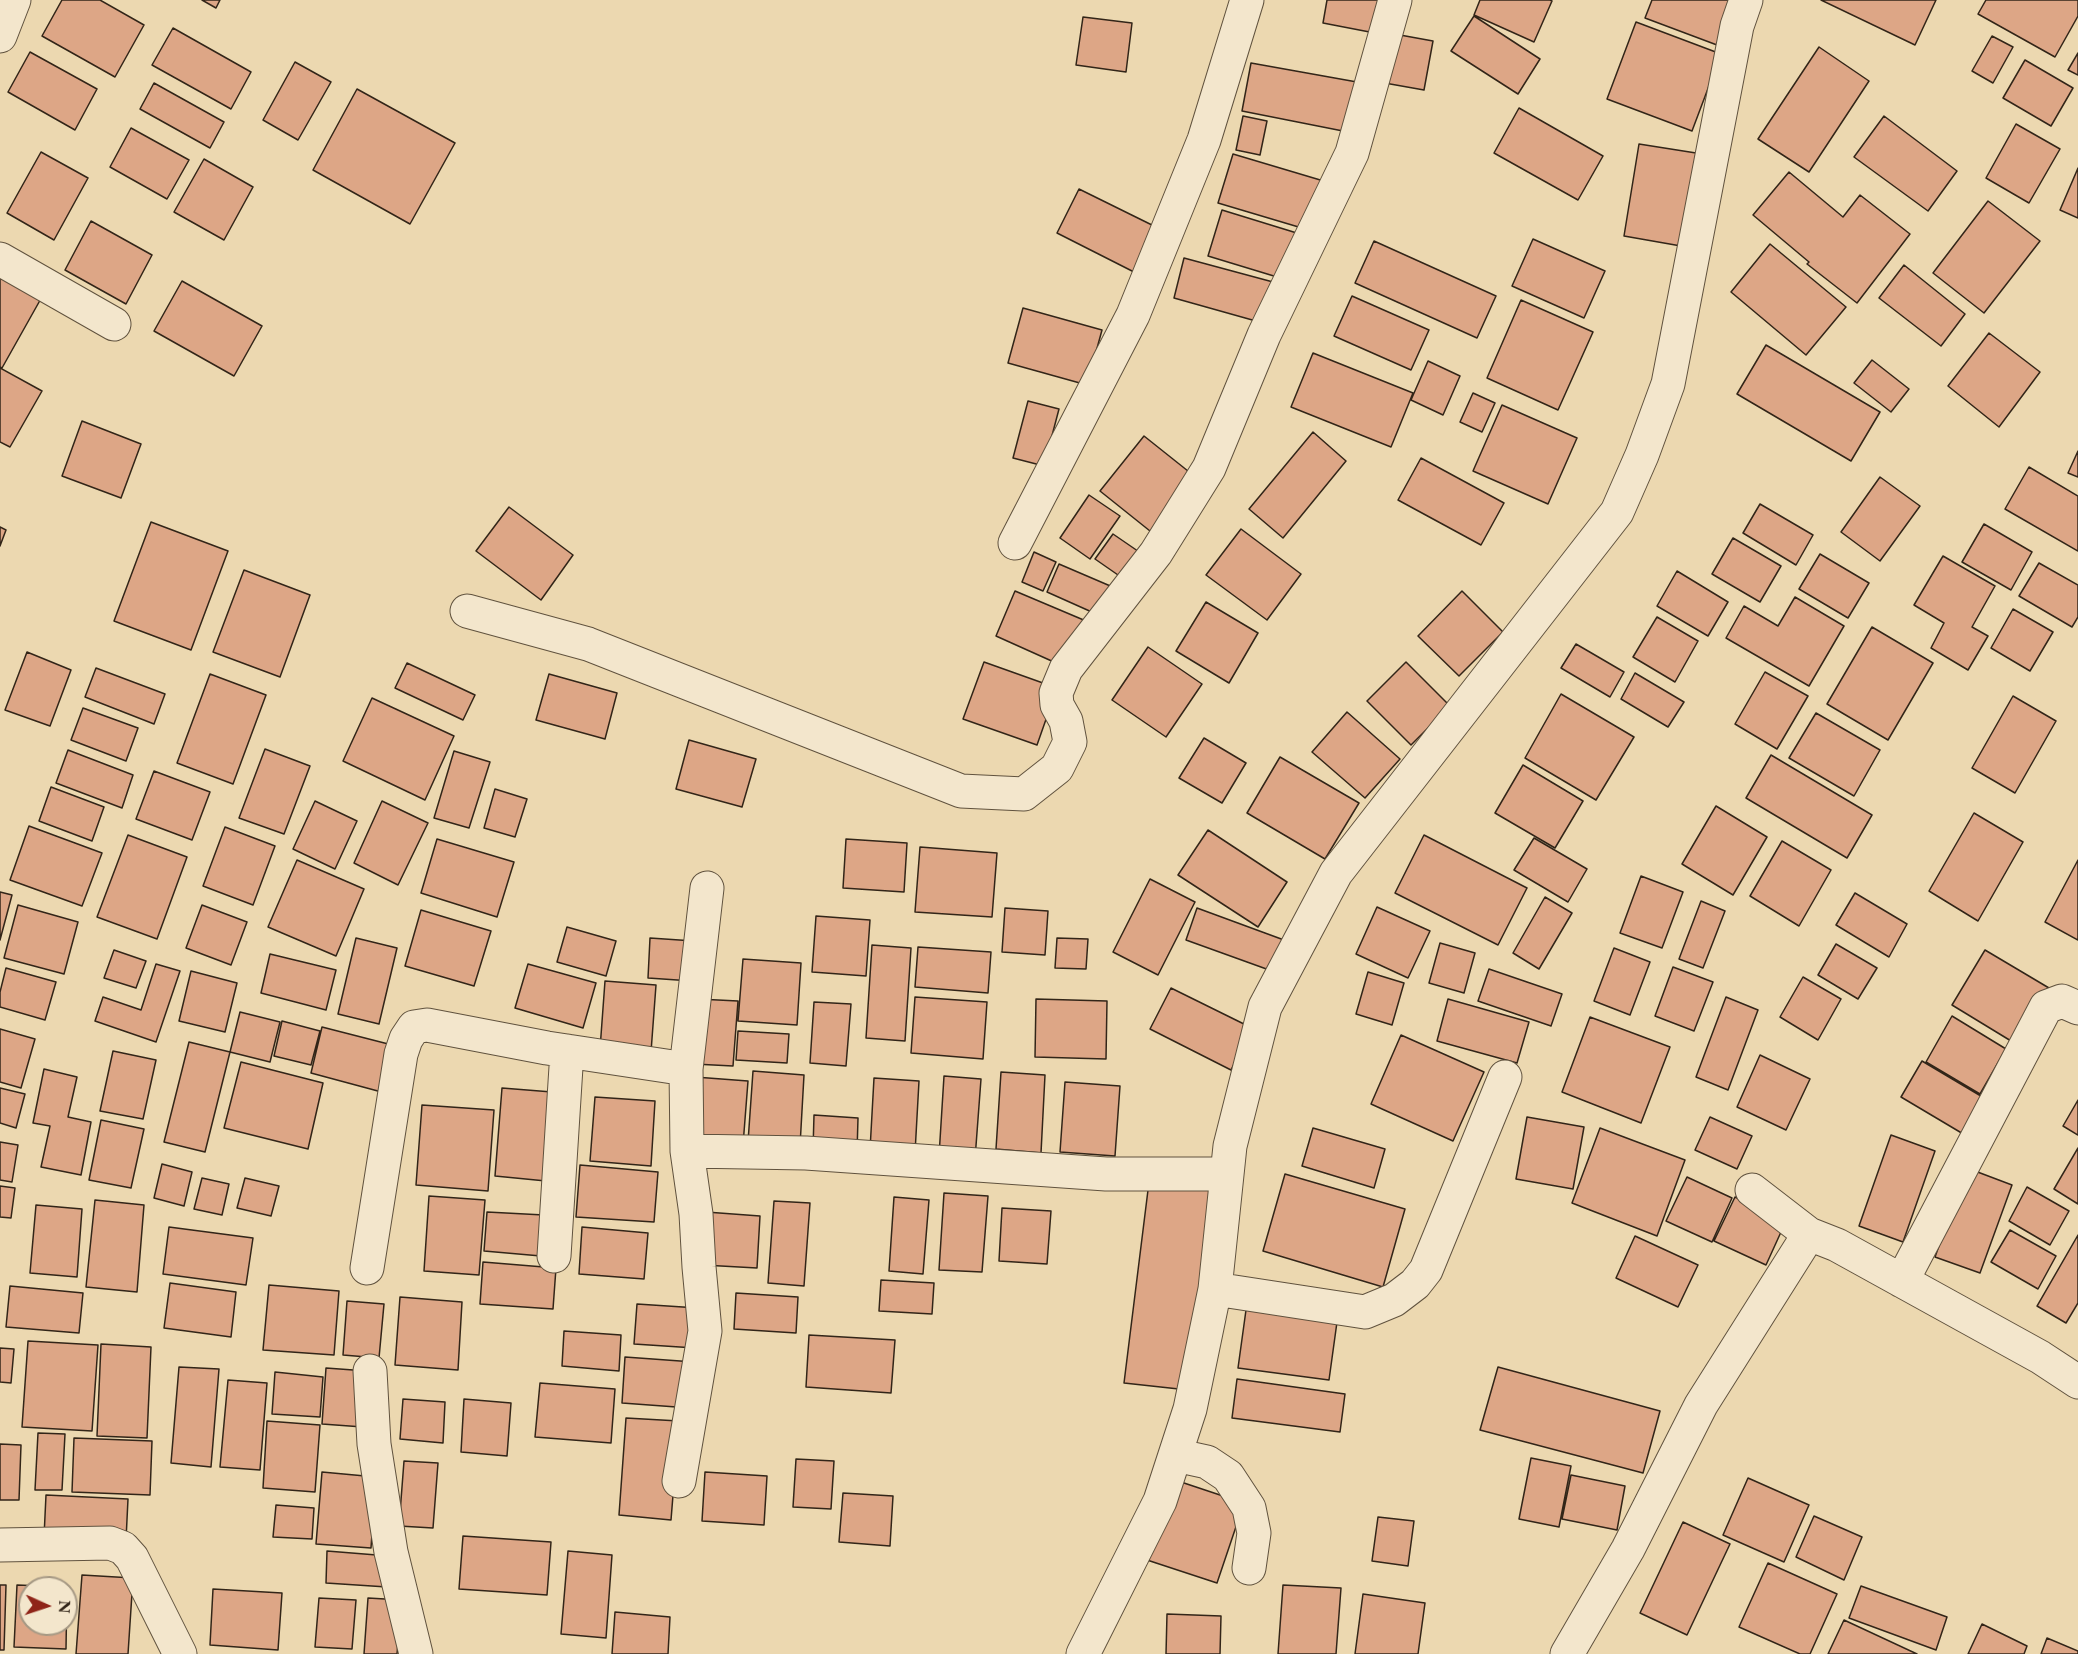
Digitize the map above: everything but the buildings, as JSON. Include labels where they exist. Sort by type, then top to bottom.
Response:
[{"type":"street","points":[[0,36],[14,0]]},
{"type":"street","points":[[1015,543],[1133,315],[1204,140],[1247,0]]},
{"type":"street","points":[[466,611],[588,644],[961,791],[1024,794],[1057,768],[1070,742],[1066,721],[1058,705],[1056,693],[1066,669],[1156,553],[1209,468],[1264,335],[1352,153],[1395,0]]},
{"type":"street","points":[[1083,1654],[1160,1501],[1190,1409],[1215,1289],[1230,1146],[1265,1007],[1336,873],[1617,512],[1642,455],[1668,384],[1737,26],[1746,0]]},
{"type":"street","points":[[0,260],[114,324]]},
{"type":"street","points":[[679,1481],[705,1331],[696,1214],[687,1151],[686,1070],[707,888]]},
{"type":"street","points":[[1902,1281],[2046,1007],[2062,1001],[2078,1008]]},
{"type":"street","points":[[367,1268],[401,1054],[406,1039],[414,1027],[427,1025],[686,1070]]},
{"type":"street","points":[[554,1256],[567,1051]]},
{"type":"street","points":[[1215,1289],[1365,1312],[1394,1300],[1415,1284],[1426,1270],[1505,1077]]},
{"type":"street","points":[[687,1151],[806,1153],[1106,1174],[1227,1174]]},
{"type":"street","points":[[1752,1190],[1809,1234],[1837,1245],[2040,1357],[2078,1382]]},
{"type":"street","points":[[1567,1654],[1628,1549],[1701,1405],[1809,1234]]},
{"type":"street","points":[[370,1371],[374,1444],[391,1552],[416,1654]]},
{"type":"street","points":[[1175,1455],[1207,1462],[1228,1476],[1249,1508],[1254,1533],[1249,1568]]},
{"type":"street","points":[[0,1545],[110,1543],[123,1548],[132,1558],[180,1654]]}]
